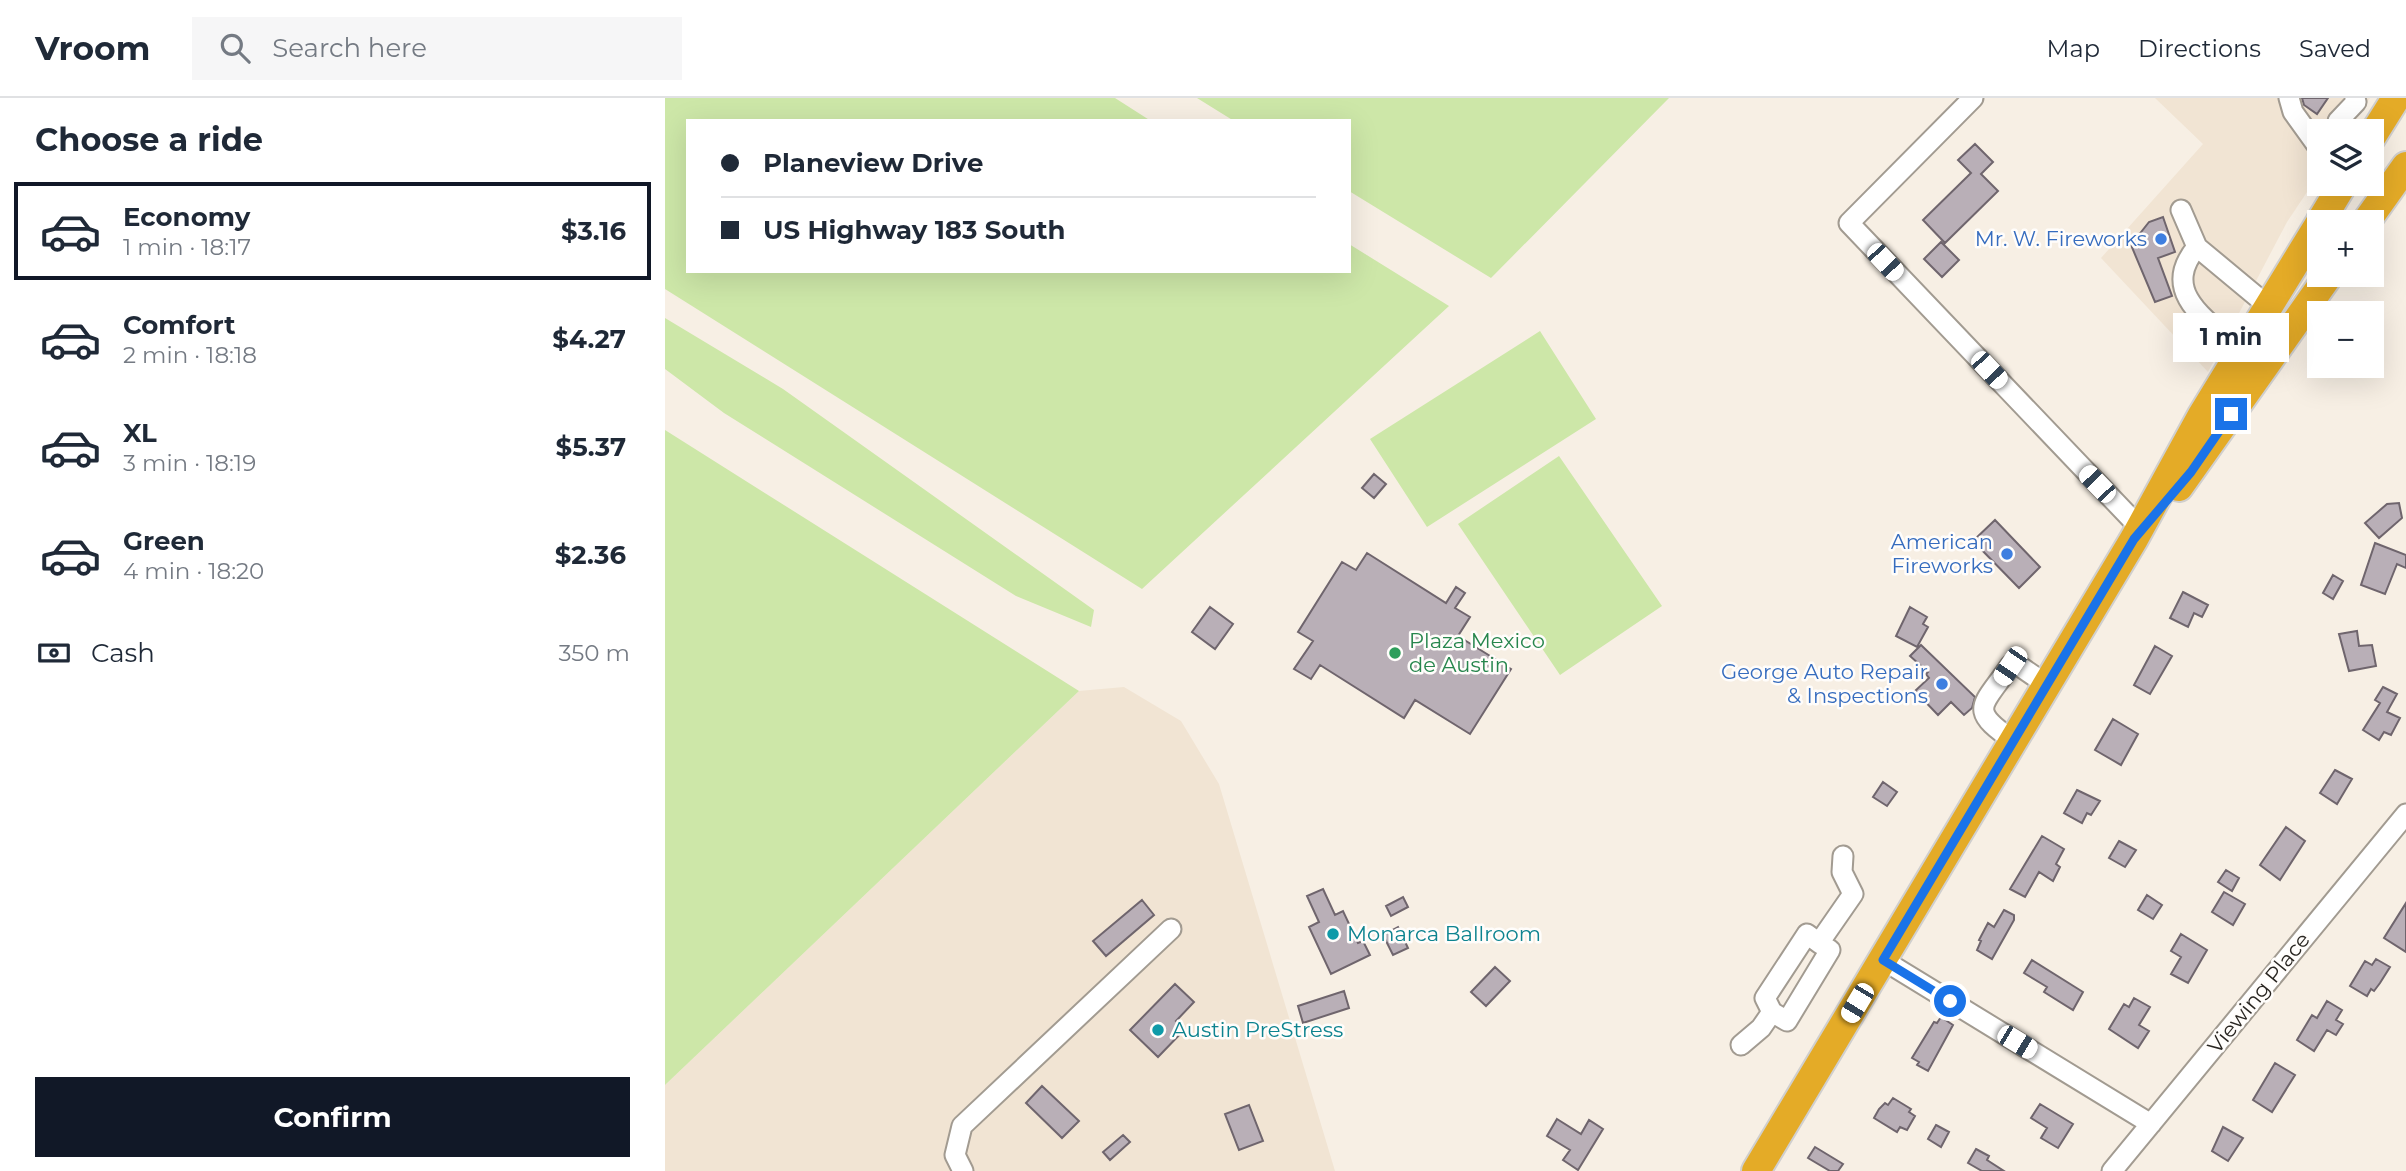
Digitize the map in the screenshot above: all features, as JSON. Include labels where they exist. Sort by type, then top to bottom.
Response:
[{"type":"highway","points":[[2383,119],[2396,98]]},
{"type":"highway","points":[[2377,210],[2395,190],[2406,166]]},
{"type":"highway","points":[[1756,1171],[2137,533],[2202,415],[2307,243]]},
{"type":"highway","points":[[2137,533],[2191,472],[2321,287]]},
{"type":"street","points":[[1973,98],[1849,223],[2137,533]]},
{"type":"street","points":[[2289,98],[2293,112],[2307,131]]},
{"type":"street","points":[[2345,119],[2356,102],[2355,98]]},
{"type":"street","points":[[2181,210],[2197,247],[2269,306]]},
{"type":"street","points":[[2197,247],[2186,260],[2183,273],[2188,301],[2242,350]]},
{"type":"street","points":[[2014,741],[1987,723],[1983,714],[1984,704],[2010,666],[2018,665],[2047,685]]},
{"type":"street","name":"Viewing Place","points":[[2112,1171],[2406,814]]},
{"type":"street","points":[[1819,943],[1853,894],[1842,872],[1843,856]]},
{"type":"street","points":[[963,1171],[955,1155],[962,1126],[1171,929]]},
{"type":"street","points":[[1807,934],[1819,943],[1830,950],[1787,1021],[1772,1012],[1765,998],[1807,934]]},
{"type":"street","points":[[1883,960],[2151,1124]]},
{"type":"street","points":[[1741,1045],[1761,1028],[1772,1012]]},
{"type":"shaded area","points":[[2155,98],[2370,98],[2356,119],[2307,119],[2307,192],[2287,222],[2208,372],[2101,258],[2203,144]]},
{"type":"shaded area","name":"Austin PreStress","points":[[1124,687],[1181,721],[1219,784],[1335,1171],[665,1171],[665,1085],[1079,691]]},
{"type":"green space","points":[[665,98],[1115,98],[1148,119],[686,119],[686,273],[1351,273],[1351,245],[1449,306],[1142,589],[665,289]]},
{"type":"green space","points":[[1197,98],[1669,98],[1491,278],[1351,192],[1351,119],[1231,119]]},
{"type":"green space","points":[[665,318],[783,389],[1094,610],[1091,627],[1016,596],[724,413],[665,369]]},
{"type":"green space","points":[[1540,331],[1596,419],[1427,527],[1370,439]]},
{"type":"green space","points":[[665,430],[1079,691],[665,1085]]},
{"type":"green space","points":[[1559,456],[1662,606],[1560,675],[1458,524]]},
{"type":"building","points":[[2302,98],[2328,98],[2317,114],[2304,105]]},
{"type":"building","points":[[1975,144],[1993,162],[1981,174],[1998,191],[1945,243],[1923,220],[1971,173],[1958,160]]},
{"type":"building","points":[[2163,217],[2175,252],[2158,258],[2172,296],[2155,302],[2131,245],[2149,222]]},
{"type":"building","points":[[1941,242],[1959,260],[1942,277],[1924,259]]},
{"type":"building","points":[[1374,474],[1386,484],[1374,498],[1362,488]]},
{"type":"building","points":[[2399,503],[2402,518],[2379,538],[2365,523],[2387,504]]},
{"type":"building","name":"American Fireworks","points":[[1995,520],[2040,567],[2019,588],[1973,541]]},
{"type":"building","points":[[2375,543],[2406,555],[2406,568],[2397,564],[2385,594],[2361,585]]},
{"type":"building","name":"Plaza Mexico de Austin","points":[[1367,553],[1446,603],[1456,587],[1465,593],[1455,608],[1470,617],[1458,636],[1511,669],[1470,734],[1415,700],[1404,718],[1320,665],[1311,679],[1294,669],[1313,641],[1298,632],[1342,562],[1356,570]]},
{"type":"building","points":[[2333,575],[2343,581],[2333,599],[2323,593]]},
{"type":"building","points":[[2183,592],[2208,605],[2202,617],[2194,613],[2188,627],[2170,618]]},
{"type":"building","points":[[1210,607],[1233,624],[1215,649],[1192,632]]},
{"type":"building","points":[[1910,607],[1927,617],[1923,624],[1928,627],[1917,647],[1896,636]]},
{"type":"building","points":[[2357,631],[2359,646],[2372,645],[2376,666],[2349,671],[2339,634]]},
{"type":"building","name":"George Auto Repair & Inspections","points":[[1921,645],[1975,697],[1972,708],[1964,715],[1951,702],[1938,715],[1915,691],[1929,678],[1926,674],[1928,672],[1910,656]]},
{"type":"building","points":[[2155,646],[2172,656],[2150,694],[2134,685]]},
{"type":"building","points":[[2383,687],[2397,694],[2387,712],[2400,718],[2391,735],[2384,732],[2379,740],[2363,730],[2380,703],[2375,700]]},
{"type":"building","points":[[2113,719],[2138,734],[2121,765],[2095,750]]},
{"type":"building","points":[[2335,770],[2352,779],[2337,804],[2320,793]]},
{"type":"building","points":[[1883,782],[1897,792],[1887,806],[1873,797]]},
{"type":"building","points":[[2077,790],[2100,801],[2091,815],[2087,813],[2082,823],[2064,813]]},
{"type":"building","points":[[2286,827],[2305,841],[2280,880],[2260,865]]},
{"type":"building","points":[[2042,836],[2064,849],[2056,864],[2060,867],[2053,881],[2039,872],[2025,897],[2010,889]]},
{"type":"building","points":[[2119,841],[2136,850],[2125,867],[2109,858]]},
{"type":"building","points":[[2226,870],[2239,878],[2232,891],[2218,882]]},
{"type":"building","name":"Monarca Ballroom","points":[[1323,889],[1335,915],[1343,911],[1358,943],[1363,941],[1370,955],[1331,974],[1309,927],[1319,922],[1307,896]]},
{"type":"building","points":[[2224,892],[2245,904],[2233,925],[2212,912]]},
{"type":"building","points":[[2147,895],[2162,905],[2153,919],[2138,910]]},
{"type":"building","points":[[1403,897],[1408,907],[1391,916],[1386,906]]},
{"type":"building","points":[[1142,900],[1154,915],[1106,956],[1093,941]]},
{"type":"building","points":[[2406,903],[2406,952],[2384,938]]},
{"type":"building","points":[[2004,910],[2014,915],[2014,920],[1992,959],[1977,950],[1981,941],[1979,940],[1988,923],[1994,927]]},
{"type":"building","points":[[1398,927],[1408,948],[1393,955],[1383,935]]},
{"type":"building","points":[[2181,934],[2207,950],[2188,983],[2171,974],[2181,957],[2171,951]]},
{"type":"building","points":[[2376,959],[2390,967],[2374,991],[2371,989],[2367,996],[2350,986],[2365,961],[2372,965]]},
{"type":"building","points":[[2032,960],[2083,992],[2073,1010],[2044,992],[2047,987],[2024,973]]},
{"type":"building","points":[[1495,967],[1510,981],[1486,1006],[1471,992]]},
{"type":"building","name":"Austin PreStress","points":[[1175,984],[1194,1002],[1176,1021],[1185,1029],[1158,1057],[1130,1030]]},
{"type":"building","points":[[1344,991],[1349,1008],[1303,1023],[1298,1006]]},
{"type":"building","points":[[2134,998],[2150,1007],[2139,1025],[2149,1031],[2138,1048],[2109,1029],[2124,1004],[2129,1007]]},
{"type":"building","points":[[2327,1001],[2342,1010],[2336,1020],[2343,1024],[2336,1035],[2327,1030],[2314,1051],[2297,1040],[2312,1015],[2317,1018]]},
{"type":"building","points":[[1941,1017],[1953,1025],[1928,1071],[1917,1065],[1919,1062],[1912,1058],[1934,1022],[1937,1023]]},
{"type":"building","points":[[2275,1063],[2295,1075],[2272,1112],[2253,1100]]},
{"type":"building","points":[[1042,1086],[1079,1121],[1062,1138],[1026,1103]]},
{"type":"building","points":[[1893,1098],[1911,1109],[1909,1112],[1915,1116],[1907,1130],[1900,1127],[1897,1132],[1874,1118],[1879,1109],[1885,1103],[1888,1105]]},
{"type":"building","points":[[2040,1104],[2073,1124],[2058,1148],[2041,1138],[2047,1128],[2031,1118]]},
{"type":"building","points":[[1249,1105],[1263,1141],[1239,1150],[1225,1114]]},
{"type":"building","points":[[1557,1119],[1581,1134],[1589,1120],[1603,1129],[1578,1170],[1563,1160],[1570,1150],[1547,1136]]},
{"type":"building","points":[[1936,1125],[1949,1132],[1941,1147],[1928,1139]]},
{"type":"building","points":[[2223,1127],[2243,1138],[2228,1161],[2212,1151]]},
{"type":"building","points":[[1123,1135],[1130,1142],[1110,1160],[1103,1152]]},
{"type":"building","points":[[1815,1147],[1843,1164],[1838,1171],[1830,1171],[1808,1158]]},
{"type":"building","points":[[1976,1149],[1989,1156],[1987,1160],[2004,1171],[1982,1171],[1968,1163]]},
{"type":"place","name":"Mr. W. Fireworks","points":[[2161,239]]},
{"type":"place","name":"American Fireworks","points":[[2007,554]]},
{"type":"place","name":"Plaza Mexico de Austin","points":[[1395,653]]},
{"type":"place","name":"George Auto Repair & Inspections","points":[[1942,684]]},
{"type":"place","name":"Monarca Ballroom","points":[[1333,934]]},
{"type":"place","name":"Austin PreStress","points":[[1158,1030]]},
{"type":"route","points":[[1950,1001],[1883,960],[2134,539],[2191,472],[2231,414]]}]
